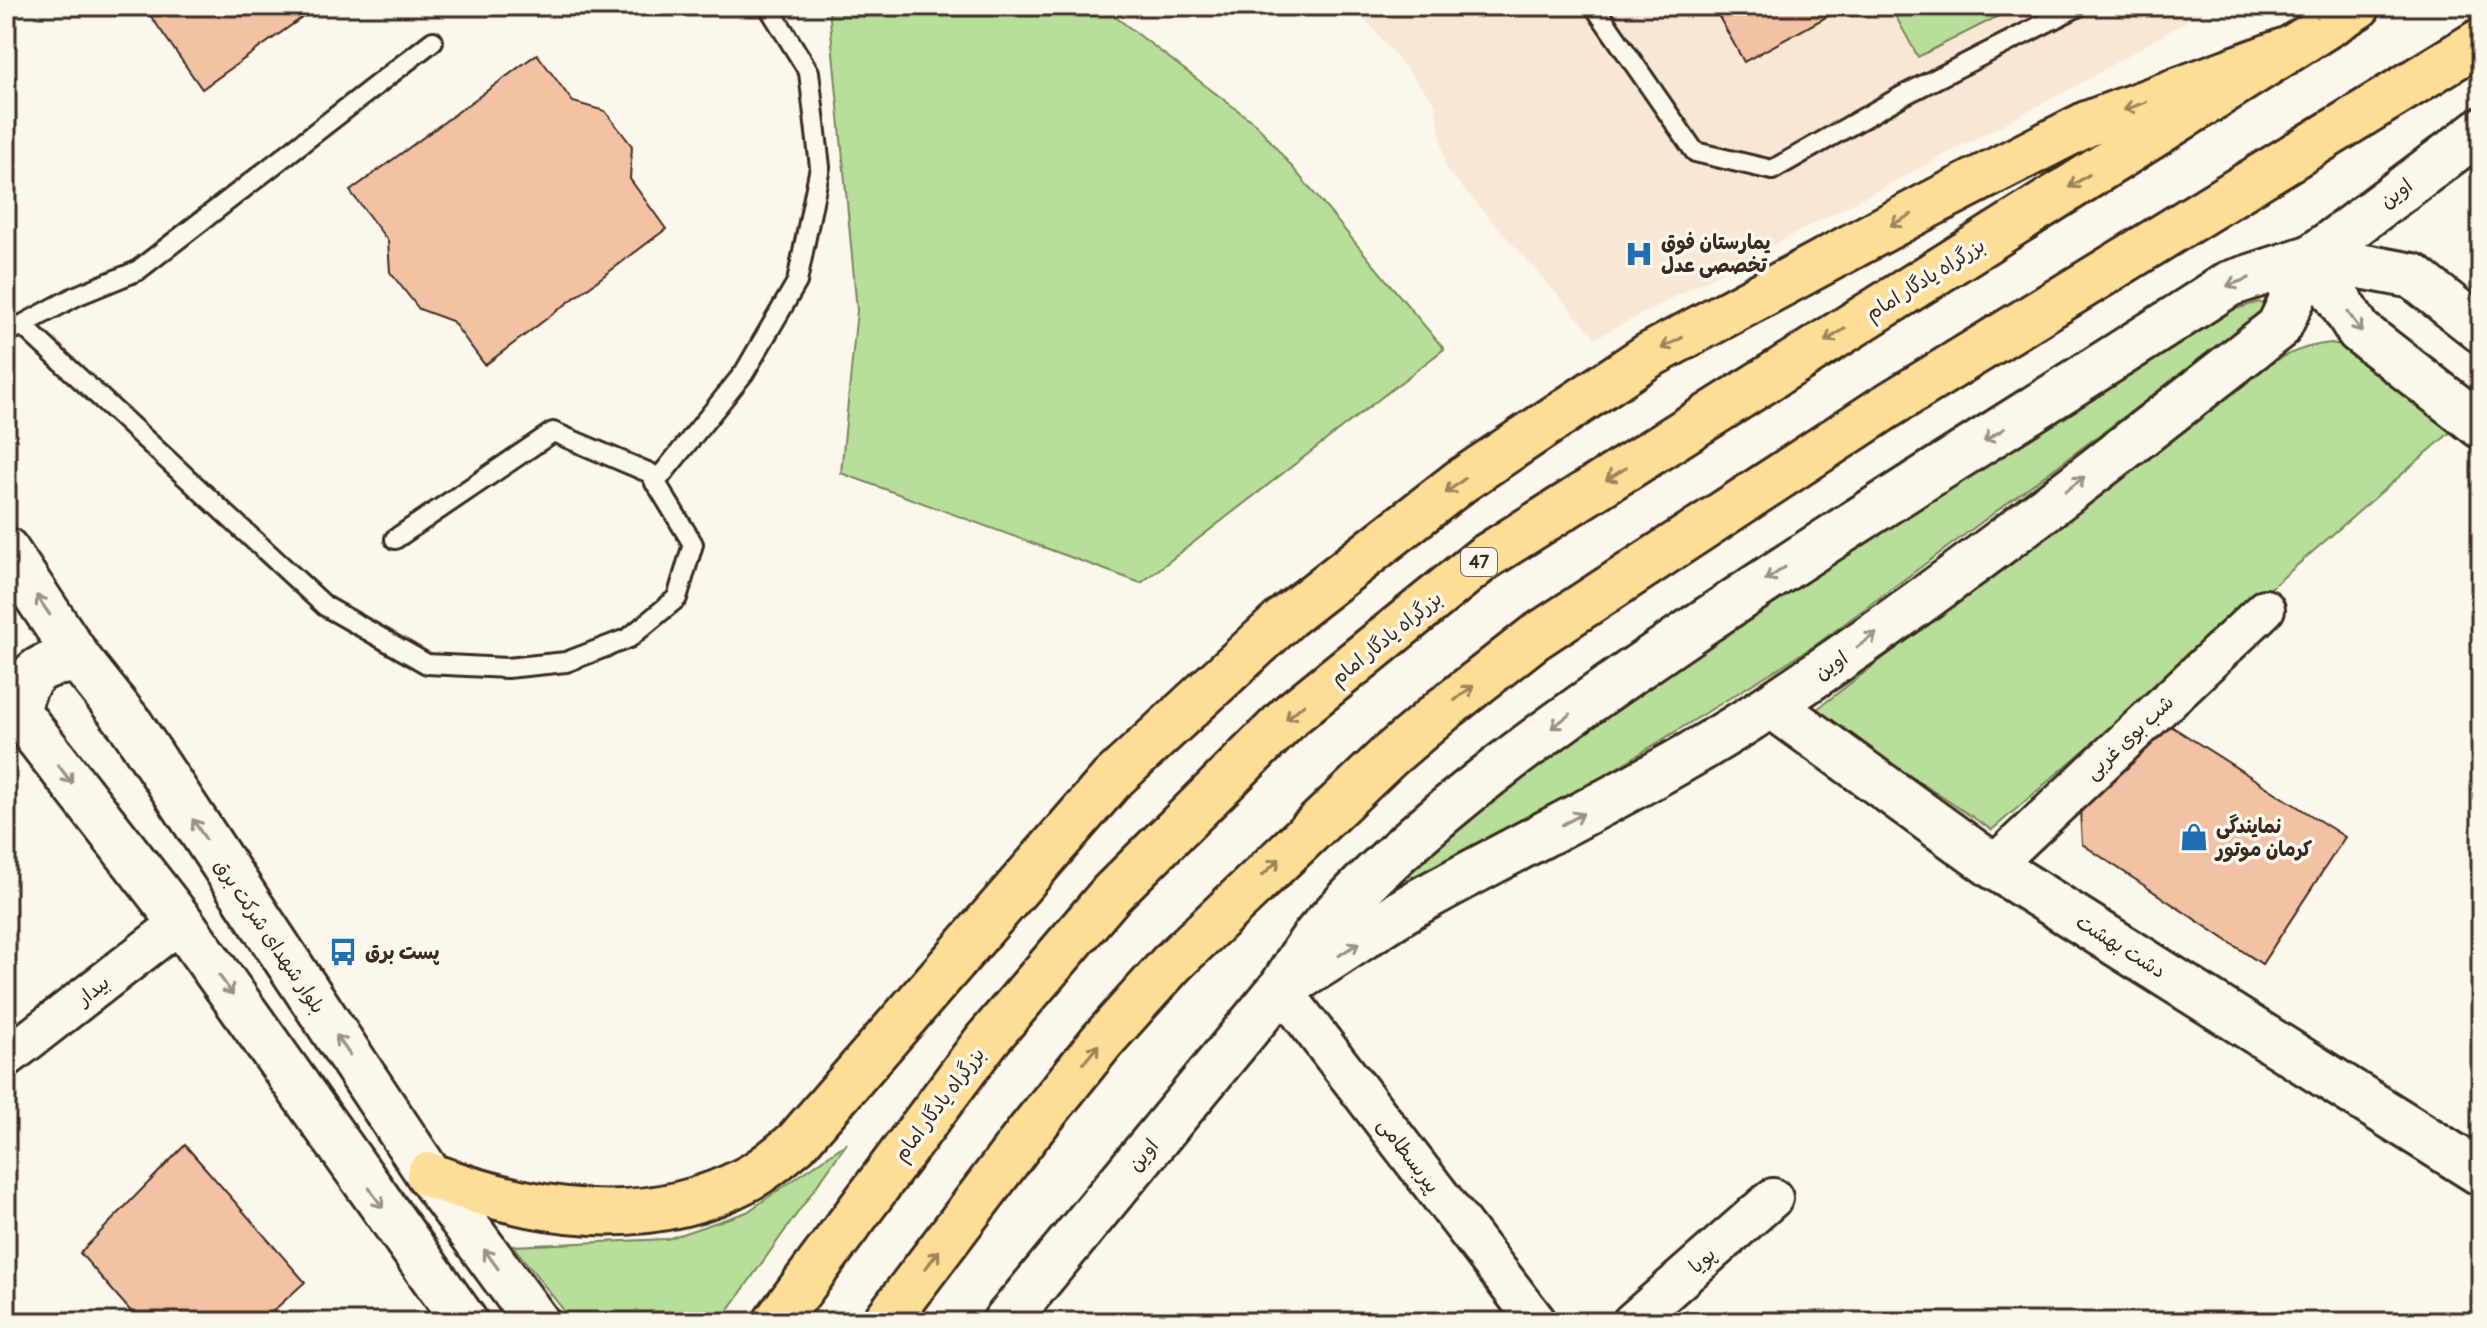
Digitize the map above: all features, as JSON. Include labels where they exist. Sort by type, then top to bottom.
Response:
[{"type":"highway","name":"بزرگراه یادگار امام","points":[[776,1322],[986,1041],[1112,893],[1292,714],[1484,558],[2358,6]]},
{"type":"highway","points":[[885,1322],[1029,1132],[1102,1041],[1172,963],[1378,766],[1444,709],[1534,638],[1881,410],[2481,41]]},
{"type":"highway","points":[[429,1175],[477,1193],[550,1211],[631,1214],[698,1200],[749,1178],[796,1143],[1112,779],[1288,616],[1461,481],[1648,356],[1927,206],[2087,124],[2287,50]]},
{"type":"main road","name":"اوین","points":[[1005,1322],[1281,988],[1320,930],[1384,865],[1468,792],[1588,701],[1781,569],[2229,284],[2312,257],[2481,130]]},
{"type":"main road","name":"اوین","points":[[1281,988],[1344,953],[1422,900],[1638,785],[1771,705],[1863,643],[2279,327],[2312,257]]},
{"type":"main road","points":[[2312,257],[2413,276],[2481,330]]},
{"type":"main road","points":[[2312,257],[2359,331],[2481,426]]},
{"type":"main road","name":"بلوار شهدای شرکت برق","points":[[6,550],[80,661],[131,725],[429,1175],[537,1322]]},
{"type":"main road","points":[[80,661],[57,661],[36,671],[12,704],[181,922],[465,1322]]},
{"type":"main road","name":"دشت بهشت","points":[[1771,705],[1993,866],[2481,1173]]},
{"type":"street","name":"شب بوی غربی","points":[[1993,866],[2265,609]]},
{"type":"street","name":"بیدار","points":[[6,1058],[181,922]]},
{"type":"street","name":"پیربسطامی","points":[[1281,988],[1537,1322]]},
{"type":"street","name":"پویا","points":[[1632,1322],[1773,1198]]},
{"type":"lane","points":[[655,483],[744,373],[797,282],[820,167],[809,72],[768,6]]},
{"type":"lane","points":[[1594,6],[1695,152],[1772,170],[1902,96],[2079,6]]},
{"type":"lane","points":[[395,539],[553,432],[650,473],[693,544],[677,598],[629,638],[566,662],[507,668],[427,664],[325,606],[14,329],[76,296],[137,271],[433,41]]},
{"type":"shaded area","name":"یمارستان فوق تخصصی عدل","points":[[1354,6],[2212,6],[2076,86],[1596,338],[1446,169],[1435,103]]},
{"type":"green space","points":[[824,6],[1101,6],[1257,125],[1444,349],[1141,583],[841,473],[857,310],[829,9]]},
{"type":"green space","points":[[1890,6],[2018,6],[1918,57]]},
{"type":"green space","points":[[2259,302],[2265,306],[2264,313],[1817,644],[1332,944],[1466,817],[1576,733],[1668,669],[1761,607],[2233,310]]},
{"type":"green space","points":[[2331,343],[2351,347],[2454,429],[1992,830],[1817,709],[2250,376],[2289,354]]},
{"type":"green space","points":[[847,1143],[720,1322],[573,1322],[513,1246],[667,1239],[747,1212]]},
{"type":"building","points":[[163,6],[317,7],[202,89],[150,15]]},
{"type":"building","points":[[1713,6],[1846,6],[1744,62]]},
{"type":"building","points":[[537,54],[573,102],[605,111],[632,146],[630,179],[666,229],[485,365],[452,321],[419,309],[390,272],[388,241],[350,191]]},
{"type":"building","points":[[2171,726],[2345,837],[2262,964],[2082,844],[2080,809]]},
{"type":"building","points":[[185,1145],[305,1282],[261,1322],[140,1322],[80,1253]]},
{"type":"place","name":"یمارستان فوق تخصصی عدل","points":[[1639,254]]},
{"type":"place","name":"نمایندگی کرمان موتور","points":[[2194,837]]},
{"type":"place","name":"پست برق","points":[[343,952]]}]
